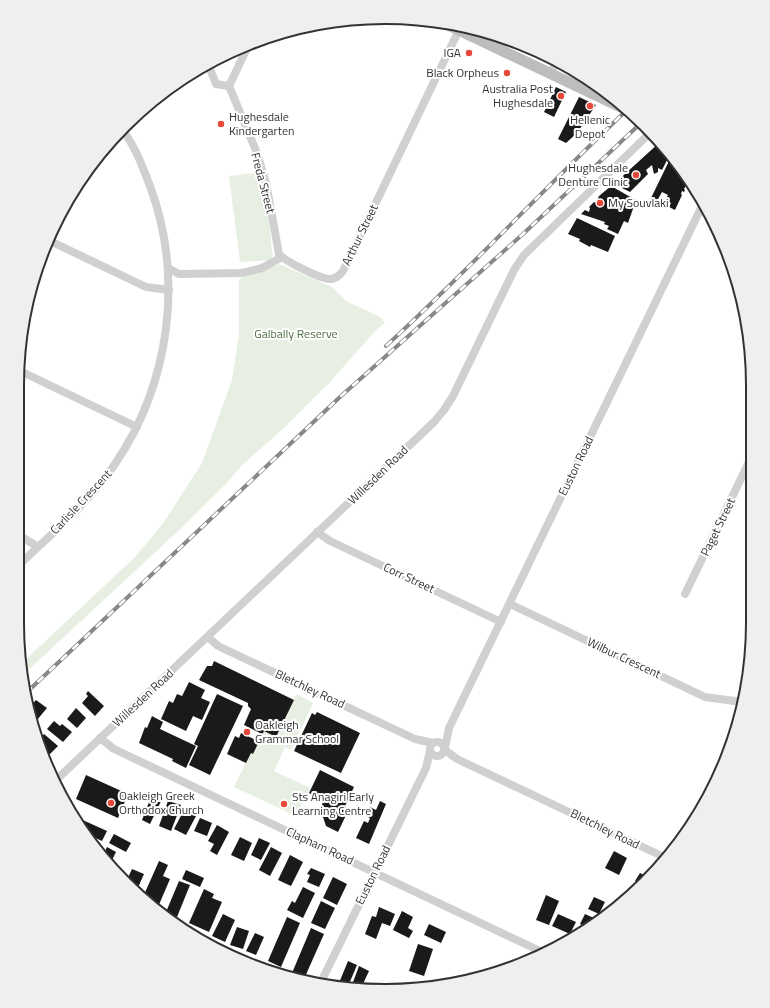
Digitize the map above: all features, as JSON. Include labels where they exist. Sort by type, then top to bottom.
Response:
[{"type":"street","name":"Arthur Street","points":[[282,258],[325,278],[333,279],[341,274],[458,32]]},
{"type":"street","points":[[466,33],[598,94]]},
{"type":"street","points":[[210,69],[216,84],[229,86],[245,52]]},
{"type":"street","points":[[550,73],[554,66]]},
{"type":"street","name":"Freda Street","points":[[229,86],[256,153],[266,183],[278,250],[282,258]]},
{"type":"street","name":"Carlisle Crescent","points":[[24,560],[76,511],[103,481],[123,453],[148,402],[159,366],[167,320],[168,290],[168,268],[163,230],[155,201],[136,148],[126,134]]},
{"type":"street","name":"Willesden Road","points":[[58,777],[208,637],[444,410],[514,270],[524,255],[646,137]]},
{"type":"street","name":"Euston Road","points":[[324,979],[374,872],[426,768],[432,760],[442,753],[450,728],[700,209]]},
{"type":"street","points":[[53,242],[146,287],[168,290]]},
{"type":"street","points":[[168,268],[179,274],[242,273],[262,268],[282,258]]},
{"type":"street","points":[[24,373],[136,427]]},
{"type":"street","name":"Paget Street","points":[[685,594],[746,468]]},
{"type":"street","name":"Corr Street","points":[[318,532],[335,543],[501,622]]},
{"type":"street","points":[[24,538],[38,547]]},
{"type":"street","name":"Wilbur Crescent","points":[[510,604],[705,696],[737,701]]},
{"type":"street","name":"Bletchley Road","points":[[208,637],[218,646],[432,746]]},
{"type":"street","name":"Euston Road","points":[[426,768],[432,746],[450,728]]},
{"type":"street","name":"Clapham Road","points":[[100,738],[114,749],[538,950]]},
{"type":"street","points":[[441,743],[442,753],[432,755],[432,746],[441,743]]},
{"type":"street","name":"Bletchley Road","points":[[442,753],[661,855]]},
{"type":"green space","points":[[257,173],[268,212],[273,260],[240,262],[229,176]]},
{"type":"green space","name":"Galbally Reserve","points":[[279,264],[332,287],[346,301],[380,317],[385,323],[377,329],[330,382],[284,428],[242,465],[226,484],[176,533],[27,671],[26,659],[135,557],[164,522],[202,463],[232,380],[239,335],[239,279]]},
{"type":"green space","points":[[296,694],[313,703],[291,750],[285,747],[274,771],[310,788],[296,816],[234,787],[264,731],[276,737]]},
{"type":"building","points":[[556,87],[566,92],[554,117],[544,112]]},
{"type":"building","points":[[579,97],[596,105],[577,133],[566,143],[558,139]]},
{"type":"building","points":[[655,146],[667,160],[662,170],[658,168],[658,172],[654,174],[652,165],[646,170],[648,174],[630,192],[614,184]]},
{"type":"building","points":[[669,162],[686,186],[684,189],[685,190],[684,192],[682,191],[682,195],[675,210],[669,207],[671,203],[665,200],[668,195],[662,192],[657,201],[651,198]]},
{"type":"building","points":[[611,186],[641,203],[638,208],[634,206],[628,223],[624,221],[618,234],[607,229],[609,226],[604,224],[605,222],[581,214],[585,210],[589,212],[589,207],[594,202],[596,203],[599,196]]},
{"type":"building","points":[[577,218],[615,236],[608,252],[591,245],[590,247],[579,241],[580,239],[568,234]]},
{"type":"building","points":[[214,661],[294,700],[276,737],[264,731],[253,754],[251,753],[246,763],[227,754],[235,736],[239,738],[241,733],[256,740],[260,733],[244,725],[251,709],[248,706],[248,703],[199,680],[207,666],[212,666]]},
{"type":"building","points":[[189,682],[205,690],[201,698],[210,702],[202,720],[193,716],[186,731],[161,719],[169,701],[173,703],[177,694],[182,696]]},
{"type":"building","points":[[88,691],[104,706],[95,716],[82,703],[88,696],[86,694]]},
{"type":"building","points":[[217,694],[243,706],[210,775],[189,765],[198,746],[194,744]]},
{"type":"building","points":[[36,700],[47,708],[37,720],[36,716],[33,703]]},
{"type":"building","points":[[76,708],[86,718],[77,728],[67,719]]},
{"type":"building","points":[[317,712],[360,733],[341,773],[294,751],[312,713],[315,715]]},
{"type":"building","points":[[152,716],[163,722],[160,729],[196,746],[186,768],[172,761],[173,759],[139,743],[145,727],[147,728]]},
{"type":"building","points":[[54,721],[60,726],[62,724],[72,732],[63,742],[47,729]]},
{"type":"building","points":[[44,734],[58,746],[49,755],[43,739],[42,736]]},
{"type":"building","points":[[320,770],[354,787],[345,806],[349,809],[338,832],[326,826],[321,811],[323,800],[309,793]]},
{"type":"building","points":[[86,775],[128,794],[118,818],[76,799]]},
{"type":"building","points":[[153,792],[163,797],[150,824],[142,820]]},
{"type":"building","points":[[168,801],[181,805],[171,831],[159,826]]},
{"type":"building","points":[[380,801],[386,804],[369,844],[356,838],[364,821],[368,823],[370,818],[366,816],[370,807],[376,810]]},
{"type":"building","points":[[184,810],[196,816],[186,835],[174,829]]},
{"type":"building","points":[[200,818],[212,823],[207,836],[194,831]]},
{"type":"building","points":[[82,820],[107,831],[102,841],[95,838]]},
{"type":"building","points":[[217,825],[229,832],[217,855],[210,851],[214,844],[208,841]]},
{"type":"building","points":[[114,834],[131,843],[126,852],[109,843]]},
{"type":"building","points":[[240,837],[252,843],[244,861],[231,855]]},
{"type":"building","points":[[259,838],[270,843],[261,860],[251,855]]},
{"type":"building","points":[[107,847],[116,852],[112,859],[105,850]]},
{"type":"building","points":[[271,847],[282,853],[270,876],[259,870]]},
{"type":"building","points":[[614,851],[627,858],[619,875],[605,868]]},
{"type":"building","points":[[290,855],[303,862],[291,886],[278,880]]},
{"type":"building","points":[[159,861],[168,865],[163,876],[170,879],[159,904],[145,892]]},
{"type":"building","points":[[311,868],[325,874],[319,887],[307,882],[310,875],[307,874]]},
{"type":"building","points":[[132,869],[144,874],[139,886],[129,876]]},
{"type":"building","points":[[186,870],[204,878],[200,887],[182,879]]},
{"type":"building","points":[[640,873],[643,875],[635,881]]},
{"type":"building","points":[[333,877],[347,884],[337,905],[323,898]]},
{"type":"building","points":[[179,881],[190,885],[177,917],[167,910]]},
{"type":"building","points":[[303,887],[315,893],[303,918],[287,910],[292,901],[295,903]]},
{"type":"building","points":[[204,889],[214,894],[212,898],[222,902],[209,932],[189,923]]},
{"type":"building","points":[[546,895],[559,901],[549,925],[536,920]]},
{"type":"building","points":[[594,897],[605,902],[599,914],[588,909]]},
{"type":"building","points":[[321,901],[335,908],[325,929],[311,923]]},
{"type":"building","points":[[379,907],[395,914],[390,926],[382,923],[376,939],[365,934],[372,916],[376,917]]},
{"type":"building","points":[[402,911],[413,917],[408,928],[413,931],[409,938],[393,930]]},
{"type":"building","points":[[223,914],[235,920],[225,942],[212,936]]},
{"type":"building","points":[[558,914],[576,922],[569,934],[552,926]]},
{"type":"building","points":[[585,914],[593,918],[583,925],[580,924]]},
{"type":"building","points":[[287,917],[300,923],[281,967],[268,961]]},
{"type":"building","points":[[429,924],[446,932],[441,943],[424,935]]},
{"type":"building","points":[[237,927],[249,931],[243,949],[230,945]]},
{"type":"building","points":[[311,928],[324,934],[306,975],[292,972]]},
{"type":"building","points":[[255,933],[264,937],[256,955],[246,951]]},
{"type":"building","points":[[418,944],[433,949],[424,976],[409,971]]},
{"type":"building","points":[[348,961],[357,965],[350,982],[340,981]]},
{"type":"building","points":[[359,966],[369,971],[363,983],[353,982]]},
{"type":"railway","points":[[386,346],[447,288],[623,114]]},
{"type":"railway","points":[[30,689],[340,397],[523,234],[637,127]]},
{"type":"place","name":"IGA","points":[[469,53]]},
{"type":"place","name":"Black Orpheus","points":[[507,73]]},
{"type":"place","name":"Australia Post Hughesdale","points":[[561,96]]},
{"type":"place","name":"Hellenic Depot","points":[[590,106]]},
{"type":"place","name":"Hughesdale Kindergarten","points":[[221,124]]},
{"type":"place","name":"Hughesdale Denture Clinic","points":[[636,175]]},
{"type":"place","name":"My Souvlaki","points":[[600,203]]},
{"type":"place","name":"Oakleigh Grammar School","points":[[247,732]]},
{"type":"place","name":"Oakleigh Greek Orthodox Church","points":[[111,803]]},
{"type":"place","name":"Sts Anagiri Early Learning Centre","points":[[284,804]]}]
